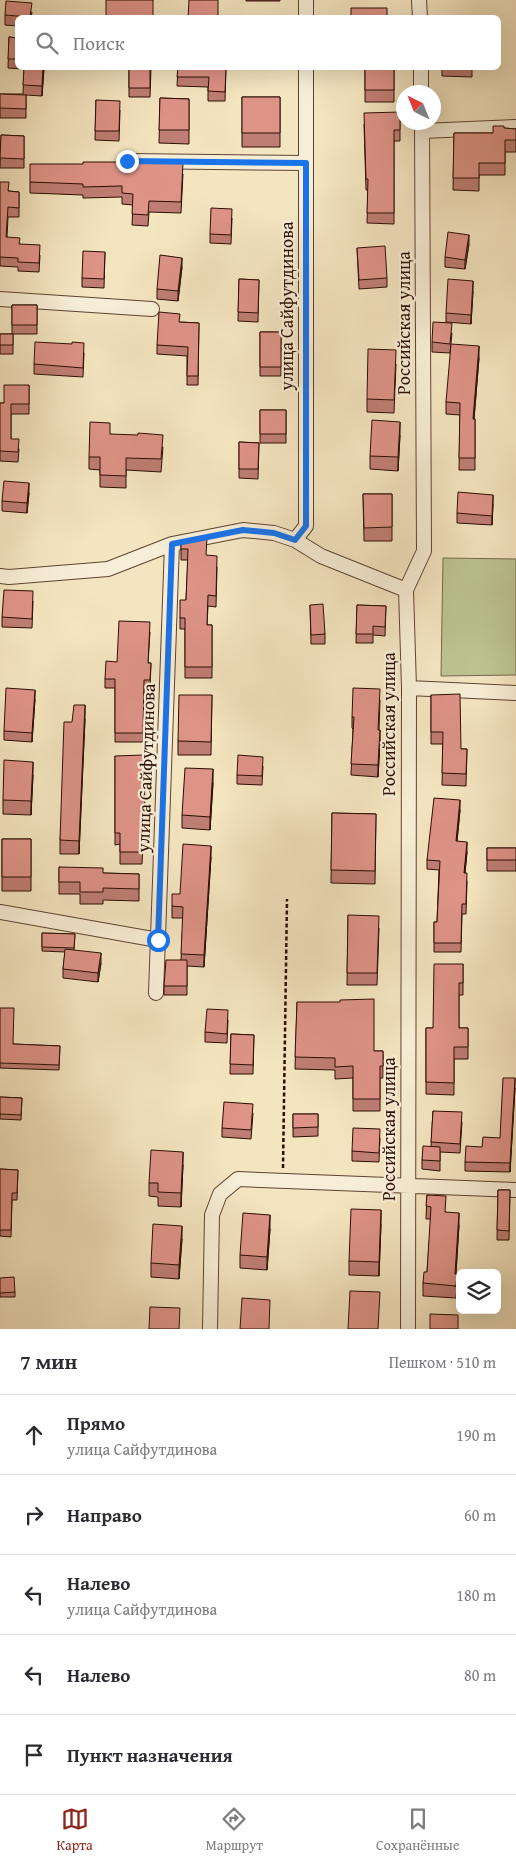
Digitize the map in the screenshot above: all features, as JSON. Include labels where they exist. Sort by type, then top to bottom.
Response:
[{"type":"street","points":[[306,0],[306,15]]},
{"type":"street","points":[[419,0],[420,15]]},
{"type":"street","name":"улица Сайфутдинова","points":[[295,540],[306,526],[306,70]]},
{"type":"street","points":[[421,70],[421,85]]},
{"type":"street","points":[[441,127],[516,127]]},
{"type":"street","name":"Российская улица","points":[[408,1329],[409,688],[406,590],[424,550],[422,130]]},
{"type":"street","points":[[127,161],[306,163]]},
{"type":"street","points":[[0,299],[152,310]]},
{"type":"street","points":[[0,576],[9,577],[108,569],[172,544],[243,530],[274,533],[295,540],[321,556],[406,590]]},
{"type":"street","name":"улица Сайфутдинова","points":[[156,993],[172,544]]},
{"type":"street","points":[[409,688],[516,693]]},
{"type":"street","points":[[0,912],[158,940]]},
{"type":"street","points":[[210,1329],[212,1216],[220,1194],[238,1179],[516,1190]]},
{"type":"path","points":[[282,1180],[287,899]]},
{"type":"green space","points":[[443,558],[516,559],[516,675],[441,676]]},
{"type":"building","points":[[106,0],[153,0],[153,15],[106,15]]},
{"type":"building","points":[[189,0],[218,0],[218,15],[188,15]]},
{"type":"building","points":[[6,1],[32,3],[30,15],[5,15]]},
{"type":"building","points":[[351,8],[387,8],[387,15],[351,15]]},
{"type":"building","points":[[9,37],[15,38],[15,59],[8,59]]},
{"type":"building","points":[[24,70],[43,70],[42,86],[23,85]]},
{"type":"building","points":[[129,70],[150,70],[150,88],[129,88]]},
{"type":"building","points":[[178,70],[226,70],[225,92],[208,91],[209,77],[177,77]]},
{"type":"building","points":[[365,70],[394,70],[394,90],[365,90]]},
{"type":"building","points":[[0,94],[26,95],[26,109],[0,108]]},
{"type":"building","points":[[242,97],[280,97],[280,133],[242,133]]},
{"type":"building","points":[[160,98],[189,99],[189,130],[159,130]]},
{"type":"building","points":[[96,100],[120,101],[119,131],[95,131]]},
{"type":"building","points":[[396,112],[396,130],[394,130],[394,213],[367,213],[368,179],[366,179],[364,113]]},
{"type":"building","points":[[493,126],[516,129],[516,140],[505,140],[505,163],[479,163],[479,178],[453,178],[454,133],[493,133]]},
{"type":"building","points":[[1,135],[24,136],[24,159],[0,158]]},
{"type":"building","points":[[124,160],[183,163],[181,202],[149,201],[148,215],[132,214],[133,194],[122,193],[122,186],[83,187],[83,184],[30,182],[30,164],[83,164],[83,162],[123,162]]},
{"type":"building","points":[[0,182],[9,182],[8,191],[19,192],[19,208],[8,207],[6,237],[20,238],[19,244],[40,245],[39,263],[18,262],[18,258],[0,257]]},
{"type":"building","points":[[211,208],[232,209],[231,235],[210,234]]},
{"type":"building","points":[[448,232],[469,235],[465,260],[445,257]]},
{"type":"building","points":[[385,246],[387,278],[359,280],[357,248]]},
{"type":"building","points":[[83,251],[105,252],[104,279],[82,278]]},
{"type":"building","points":[[160,255],[182,258],[178,291],[157,289]]},
{"type":"building","points":[[239,279],[259,280],[258,313],[238,312]]},
{"type":"building","points":[[448,279],[473,281],[471,315],[446,313]]},
{"type":"building","points":[[12,305],[37,305],[37,325],[12,325]]},
{"type":"building","points":[[159,312],[180,314],[179,322],[199,323],[198,376],[187,376],[188,347],[157,345]]},
{"type":"building","points":[[433,322],[452,323],[450,344],[432,342]]},
{"type":"building","points":[[260,332],[281,332],[281,367],[260,367]]},
{"type":"building","points":[[0,334],[13,334],[13,345],[0,345]]},
{"type":"building","points":[[35,342],[84,343],[83,368],[34,364]]},
{"type":"building","points":[[451,344],[479,346],[473,419],[475,419],[475,458],[459,458],[460,403],[446,402]]},
{"type":"building","points":[[368,349],[396,350],[394,400],[367,399]]},
{"type":"building","points":[[4,385],[29,385],[29,404],[11,404],[11,439],[19,439],[18,452],[0,451],[0,403],[4,403]]},
{"type":"building","points":[[260,410],[286,410],[286,434],[260,434]]},
{"type":"building","points":[[372,420],[400,422],[398,457],[370,456]]},
{"type":"building","points":[[90,422],[110,423],[110,434],[138,435],[138,433],[163,435],[161,459],[126,458],[126,476],[100,475],[100,457],[89,457]]},
{"type":"building","points":[[239,442],[259,443],[258,469],[239,469]]},
{"type":"building","points":[[4,481],[29,483],[27,503],[2,501]]},
{"type":"building","points":[[458,492],[493,495],[492,516],[457,513]]},
{"type":"building","points":[[363,494],[392,494],[392,527],[364,528]]},
{"type":"building","points":[[207,537],[206,555],[217,556],[216,596],[208,595],[207,625],[212,625],[212,667],[185,667],[185,618],[180,618],[180,600],[186,600],[188,549],[181,549],[181,540]]},
{"type":"building","points":[[4,590],[33,591],[32,619],[2,617]]},
{"type":"building","points":[[323,604],[325,634],[311,635],[310,605]]},
{"type":"building","points":[[357,605],[386,606],[385,627],[373,626],[373,634],[356,634]]},
{"type":"building","points":[[119,621],[150,622],[148,663],[151,663],[150,680],[144,680],[143,733],[115,733],[115,679],[105,679],[106,661],[117,662]]},
{"type":"building","points":[[6,688],[35,690],[32,733],[4,731]]},
{"type":"building","points":[[353,688],[380,689],[378,765],[351,764],[354,717],[352,717]]},
{"type":"building","points":[[460,694],[461,749],[467,749],[466,774],[442,773],[443,732],[431,732],[431,695]]},
{"type":"building","points":[[179,695],[212,695],[211,742],[178,741]]},
{"type":"building","points":[[74,705],[85,705],[79,841],[60,840],[64,722],[72,722]]},
{"type":"building","points":[[144,755],[145,814],[148,814],[148,833],[143,833],[142,852],[120,852],[120,833],[115,833],[115,756]]},
{"type":"building","points":[[238,755],[263,757],[262,776],[237,775]]},
{"type":"building","points":[[4,760],[33,762],[31,801],[3,800]]},
{"type":"building","points":[[185,768],[213,769],[210,817],[182,815]]},
{"type":"building","points":[[434,798],[460,800],[456,841],[467,842],[464,873],[467,873],[466,904],[462,904],[461,943],[434,943],[434,922],[437,922],[440,861],[427,860]]},
{"type":"building","points":[[332,813],[376,814],[375,871],[331,870]]},
{"type":"building","points":[[2,839],[31,839],[31,877],[2,877]]},
{"type":"building","points":[[183,844],[211,846],[204,955],[181,954],[183,907],[172,906],[172,894],[180,894]]},
{"type":"building","points":[[487,848],[516,848],[516,860],[487,860]]},
{"type":"building","points":[[59,867],[103,868],[103,873],[139,874],[139,889],[103,888],[103,892],[80,892],[80,882],[59,882]]},
{"type":"building","points":[[348,915],[379,916],[377,973],[347,973]]},
{"type":"building","points":[[42,933],[75,934],[74,948],[42,947]]},
{"type":"building","points":[[65,949],[101,953],[98,973],[63,969]]},
{"type":"building","points":[[166,960],[187,960],[187,986],[164,986]]},
{"type":"building","points":[[434,964],[463,964],[463,983],[459,983],[459,1028],[468,1028],[468,1047],[454,1047],[454,1083],[426,1082],[426,1028],[433,1028]]},
{"type":"building","points":[[374,999],[374,1051],[383,1051],[383,1066],[380,1066],[380,1099],[353,1099],[353,1066],[335,1067],[335,1058],[295,1057],[297,1002],[340,1002],[340,1000]]},
{"type":"building","points":[[0,1008],[14,1008],[13,1044],[60,1046],[59,1065],[0,1063]]},
{"type":"building","points":[[207,1009],[228,1010],[227,1034],[205,1032]]},
{"type":"building","points":[[231,1034],[254,1035],[253,1065],[230,1064]]},
{"type":"building","points":[[503,1078],[515,1078],[510,1163],[465,1162],[466,1146],[482,1147],[483,1137],[500,1138]]},
{"type":"building","points":[[0,1097],[22,1098],[21,1115],[0,1114]]},
{"type":"building","points":[[224,1102],[253,1104],[251,1130],[222,1128]]},
{"type":"building","points":[[433,1111],[462,1112],[460,1144],[431,1142]]},
{"type":"building","points":[[293,1114],[318,1114],[318,1127],[293,1128]]},
{"type":"building","points":[[353,1128],[380,1129],[379,1153],[352,1151]]},
{"type":"building","points":[[423,1146],[440,1147],[440,1161],[422,1160]]},
{"type":"building","points":[[151,1150],[183,1152],[181,1193],[158,1192],[158,1183],[149,1183]]},
{"type":"building","points":[[0,1169],[18,1170],[17,1193],[12,1193],[11,1230],[0,1230]]},
{"type":"building","points":[[498,1190],[510,1190],[509,1231],[497,1230]]},
{"type":"building","points":[[427,1195],[446,1196],[445,1212],[459,1213],[456,1286],[423,1283],[424,1272],[427,1272],[431,1207],[426,1206]]},
{"type":"building","points":[[351,1209],[381,1210],[379,1262],[349,1261]]},
{"type":"building","points":[[243,1213],[270,1215],[267,1257],[240,1255]]},
{"type":"building","points":[[153,1224],[182,1226],[179,1265],[151,1263]]},
{"type":"building","points":[[14,1277],[15,1292],[0,1293],[0,1278]]},
{"type":"building","points":[[350,1291],[380,1292],[378,1329],[348,1329]]},
{"type":"building","points":[[242,1298],[270,1300],[269,1329],[240,1329]]},
{"type":"building","points":[[150,1307],[180,1308],[179,1329],[149,1329]]},
{"type":"building","points":[[430,1314],[458,1315],[458,1329],[430,1329]]},
{"type":"route","points":[[127,161],[306,163],[306,526],[295,540],[274,533],[243,530],[172,544],[158,940]]}]
